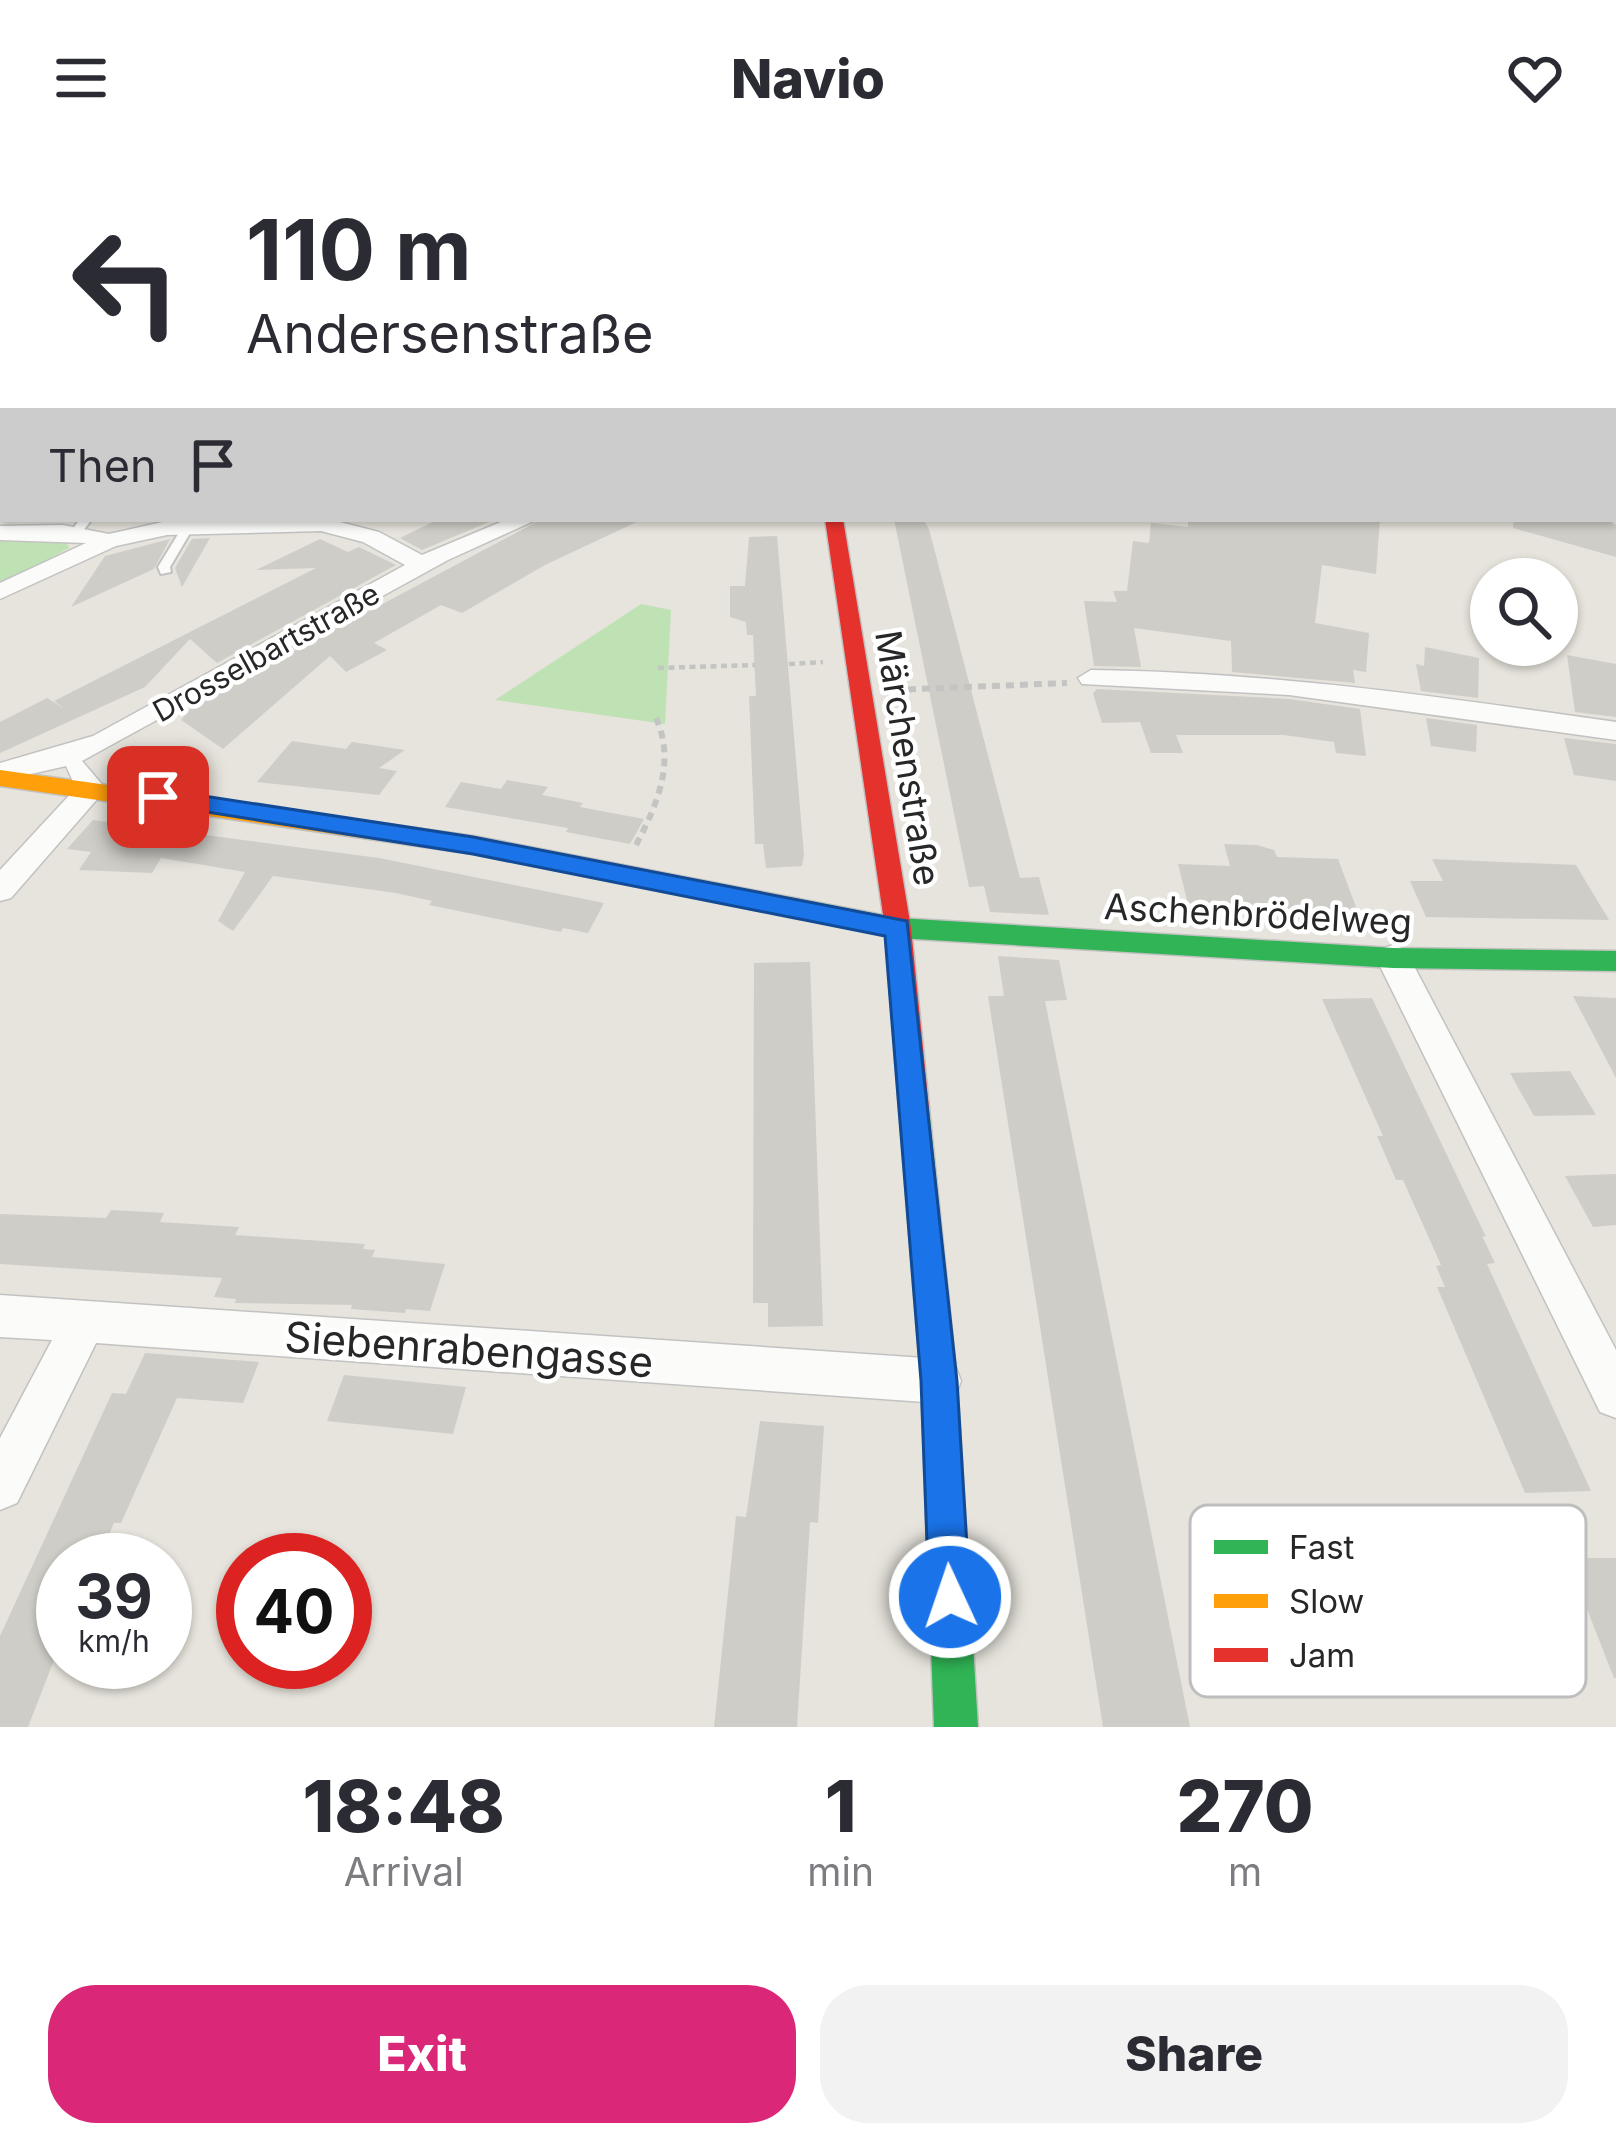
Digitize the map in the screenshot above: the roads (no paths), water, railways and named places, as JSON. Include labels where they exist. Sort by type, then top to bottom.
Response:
[{"type":"street","points":[[0,592],[153,525],[324,522],[357,532],[423,565]]},
{"type":"street","name":"Drosselbartstraße","points":[[0,775],[69,756],[217,681],[229,670],[423,565],[520,522]]},
{"type":"street","name":"Märchenstraße","points":[[834,522],[898,928],[939,1381],[956,1727]]},
{"type":"street","points":[[0,533],[81,527],[109,541]]},
{"type":"street","points":[[1091,678],[1275,682],[1616,731]]},
{"type":"street","points":[[0,890],[91,789],[69,756]]},
{"type":"street","name":"Aschenbrödelweg","points":[[0,775],[473,845],[898,928],[1393,958],[1616,961]]},
{"type":"street","points":[[1393,958],[1614,1385]]},
{"type":"street","name":"Siebenrabengasse","points":[[0,1316],[939,1381]]},
{"type":"street","points":[[0,1486],[84,1322]]},
{"type":"lane","points":[[165,572],[187,528]]}]
